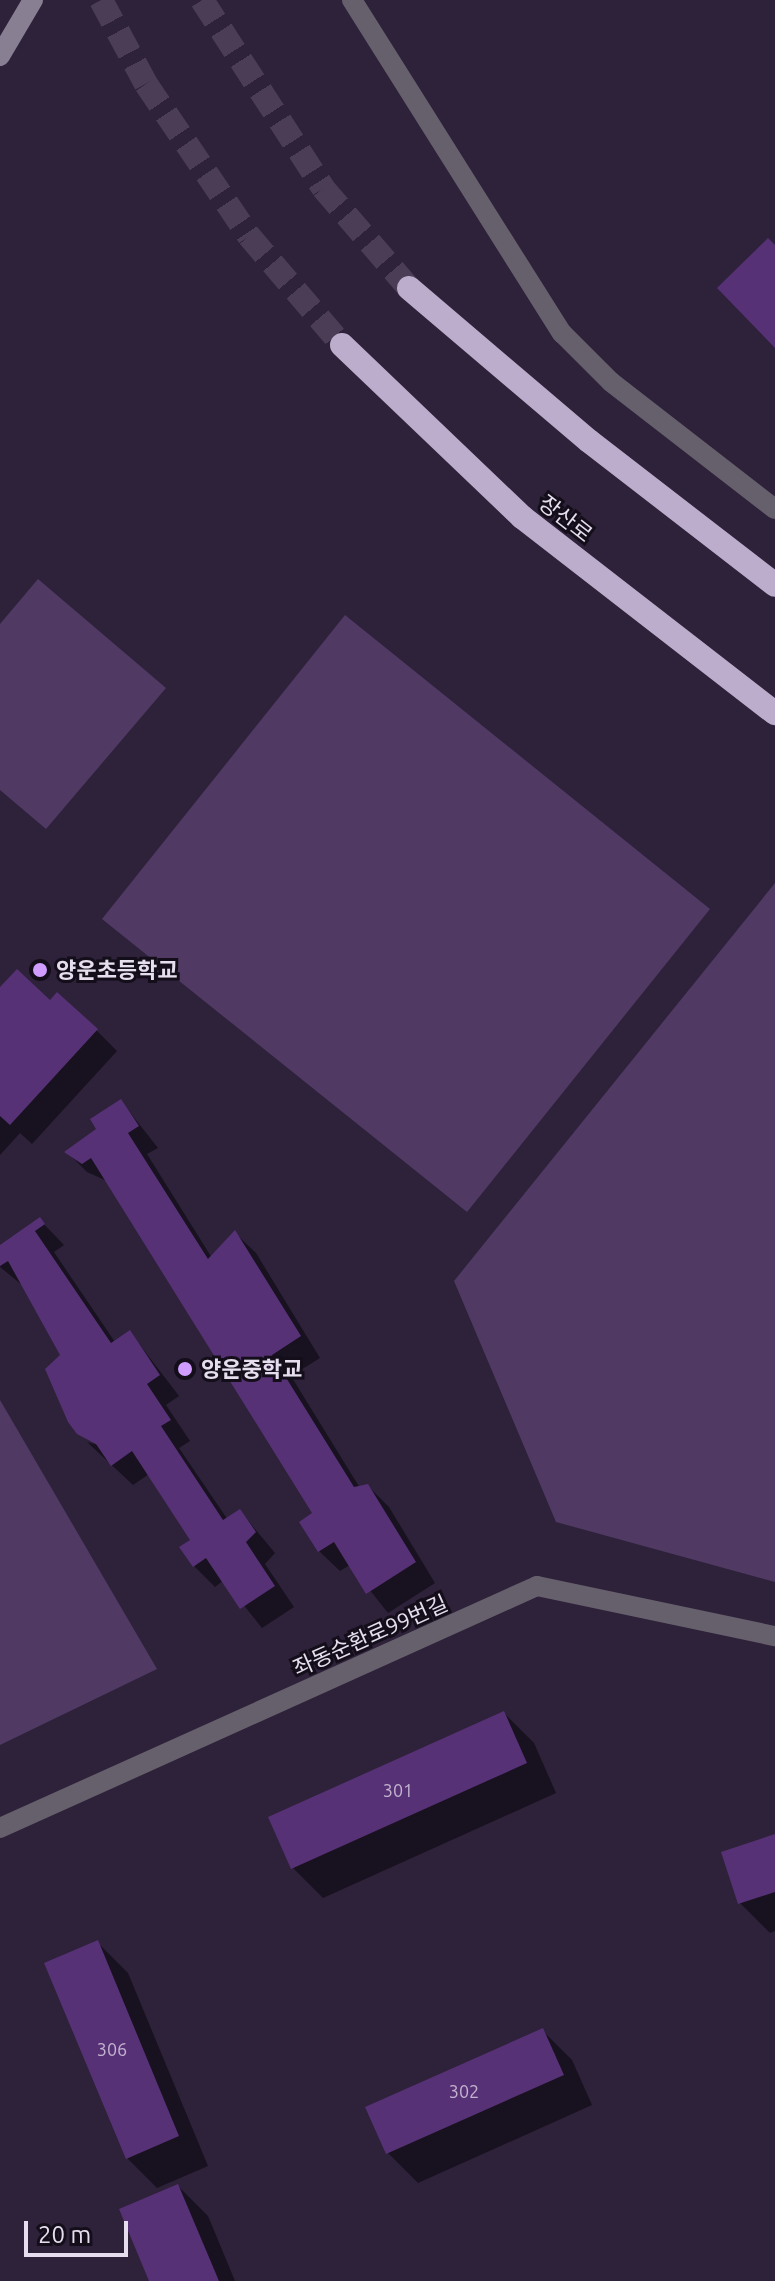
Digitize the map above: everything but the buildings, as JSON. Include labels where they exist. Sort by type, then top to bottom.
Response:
[{"type":"highway","points":[[409,288],[589,441],[775,585]]},
{"type":"highway","name":"장산로","points":[[342,345],[522,517],[775,713]]},
{"type":"street","points":[[0,56],[33,0]]},
{"type":"street","points":[[352,0],[562,333],[611,382],[775,509]]},
{"type":"street","name":"좌동순환로99번길","points":[[0,1828],[537,1586],[775,1636]]},
{"type":"shaded area","points":[[38,579],[166,688],[46,829],[0,790],[0,624]]},
{"type":"shaded area","points":[[345,615],[710,909],[467,1212],[102,919]]},
{"type":"shaded area","points":[[775,883],[775,1582],[556,1522],[454,1281]]},
{"type":"shaded area","points":[[0,1400],[157,1669],[0,1745]]},
{"type":"tunnel","points":[[101,0],[146,84],[249,236],[342,345]]},
{"type":"tunnel","points":[[202,0],[323,188],[409,288]]},
{"type":"place","name":"양운초등학교","points":[[40,970]]},
{"type":"place","name":"양운중학교","points":[[185,1369]]}]
